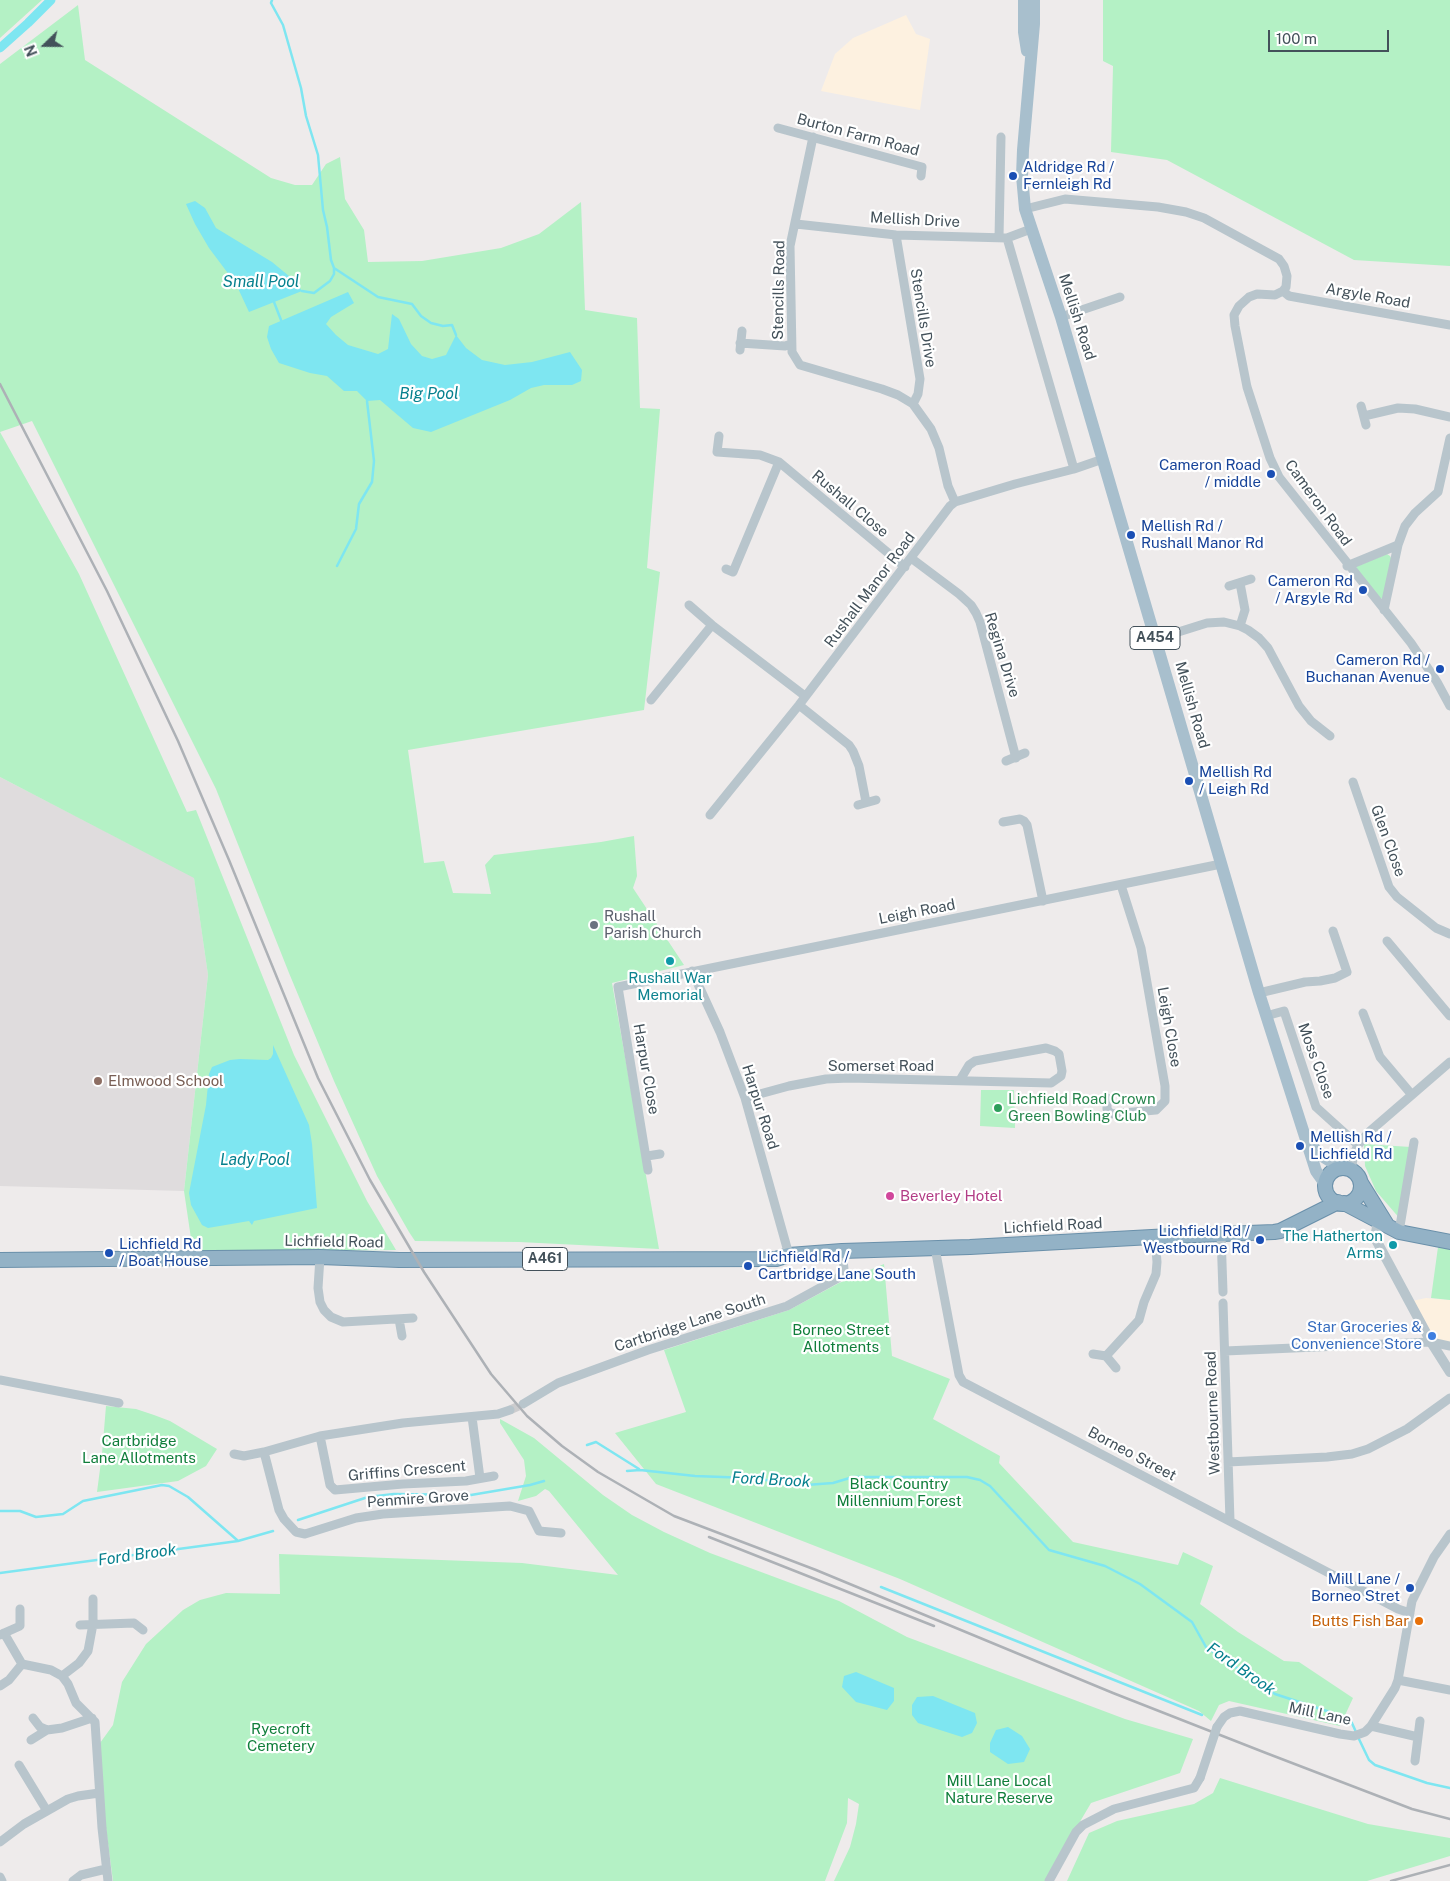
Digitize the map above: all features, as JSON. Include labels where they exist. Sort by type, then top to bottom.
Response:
[{"type":"highway","points":[[1334,1196],[1331,1173],[1346,1169],[1358,1176],[1389,1227]]},
{"type":"highway","points":[[1334,1196],[1353,1201],[1361,1189],[1361,1183]]},
{"type":"highway","name":"Lichfield Road","points":[[0,1260],[320,1258],[407,1260],[776,1259],[789,1255],[842,1251],[1280,1231],[1315,1214],[1334,1196]]},
{"type":"highway","points":[[1334,1196],[1389,1227],[1450,1242]]},
{"type":"main road","name":"A454","points":[[1024,0],[1024,32],[1030,63]]},
{"type":"main road","name":"A454","points":[[1030,63],[1034,24],[1034,0]]},
{"type":"main road","name":"Mellish Road","points":[[1030,63],[1022,176],[1025,209],[1061,317],[1259,993],[1316,1171],[1334,1196]]},
{"type":"main road","name":"Mellish Road","points":[[1305,1139],[1322,1156],[1346,1169]]},
{"type":"street","name":"Burton Farm Road","points":[[778,128],[922,167],[921,176]]},
{"type":"street","name":"Stencills Road","points":[[813,137],[790,246],[790,344],[792,352],[800,365],[882,389],[898,395],[912,404],[931,429],[939,448],[948,486],[956,502]]},
{"type":"street","points":[[1001,137],[1003,238],[1074,469]]},
{"type":"street","points":[[1025,209],[1065,199],[1158,207],[1186,212],[1204,218],[1279,259],[1284,266],[1287,276],[1286,287],[1283,291]]},
{"type":"street","name":"Mellish Drive","points":[[796,224],[896,234],[1003,238],[1031,229]]},
{"type":"street","name":"Stencills Drive","points":[[896,234],[920,379],[918,394],[912,404]]},
{"type":"street","name":"Argyle Road","points":[[1283,291],[1289,296],[1450,325]]},
{"type":"street","name":"Cameron Road","points":[[1283,291],[1275,295],[1264,294],[1250,297],[1239,306],[1234,315],[1247,387],[1258,424],[1279,478],[1410,643],[1437,682],[1450,706]]},
{"type":"street","points":[[1061,317],[1120,297]]},
{"type":"street","points":[[742,331],[740,346],[785,346],[790,344]]},
{"type":"street","points":[[1361,406],[1365,420],[1398,408],[1415,408],[1450,417]]},
{"type":"street","name":"Rushall Close","points":[[719,436],[717,452],[760,455],[779,462],[905,567]]},
{"type":"street","points":[[1384,610],[1404,526],[1438,492],[1450,438]]},
{"type":"street","points":[[956,502],[1103,459]]},
{"type":"street","points":[[726,569],[733,572],[779,462]]},
{"type":"street","name":"Rushall Manor Road","points":[[710,814],[799,705],[950,506],[956,502]]},
{"type":"street","points":[[1348,566],[1398,545]]},
{"type":"street","name":"Regina Drive","points":[[911,558],[959,594],[976,612],[1021,756],[1006,761]]},
{"type":"street","points":[[1229,586],[1251,579]]},
{"type":"street","points":[[1240,583],[1245,610],[1240,626]]},
{"type":"street","points":[[689,605],[712,625],[805,696]]},
{"type":"street","points":[[1156,639],[1206,623],[1224,622],[1240,626],[1259,638],[1268,648],[1299,706],[1319,728],[1330,736]]},
{"type":"street","points":[[651,700],[660,681],[712,625]]},
{"type":"street","points":[[799,705],[853,751],[859,766],[867,802]]},
{"type":"street","points":[[1312,736],[1319,728]]},
{"type":"street","name":"Glen Close","points":[[1352,787],[1389,887],[1397,897],[1436,928],[1450,934]]},
{"type":"street","points":[[1005,823],[1024,820],[1027,825],[1043,901]]},
{"type":"street","name":"Leigh Road","points":[[618,986],[1221,864]]},
{"type":"street","name":"Leigh Close","points":[[1107,1098],[1106,1109],[1110,1114],[1156,1110],[1166,1101],[1165,1086],[1140,948],[1122,885]]},
{"type":"street","points":[[1259,993],[1305,982],[1335,978],[1347,972],[1333,931]]},
{"type":"street","points":[[1387,941],[1450,1016]]},
{"type":"street","name":"Harpur Road","points":[[692,971],[720,1032],[744,1098],[789,1255]]},
{"type":"street","name":"Harpur Close","points":[[618,986],[648,1170]]},
{"type":"street","name":"Moss Close","points":[[1273,1014],[1284,1011],[1316,1107],[1358,1145]]},
{"type":"street","points":[[1363,1013],[1380,1057],[1412,1095]]},
{"type":"street","name":"Somerset Road","points":[[744,1098],[789,1086],[826,1079],[1051,1083],[1061,1076],[1062,1071],[1059,1054],[1046,1048],[974,1061],[969,1065],[960,1080]]},
{"type":"street","points":[[1346,1169],[1358,1145],[1369,1132],[1450,1062]]},
{"type":"street","points":[[1414,1142],[1389,1227],[1375,1238],[1431,1342],[1450,1372]]},
{"type":"street","points":[[647,1156],[660,1154]]},
{"type":"street","points":[[1221,1234],[1223,1292]]},
{"type":"street","points":[[1106,1356],[1140,1320],[1144,1302],[1156,1274],[1155,1237]]},
{"type":"street","name":"Borneo Street","points":[[935,1248],[959,1375],[963,1382],[1398,1610],[1410,1613]]},
{"type":"street","name":"Cartbridge Lane South","points":[[523,1404],[558,1383],[648,1350],[787,1306],[838,1278],[844,1268],[842,1251]]},
{"type":"street","points":[[320,1258],[318,1288],[320,1302],[324,1310],[331,1317],[343,1322],[413,1318]]},
{"type":"street","name":"Westbourne Road","points":[[1223,1303],[1230,1521]]},
{"type":"street","points":[[399,1319],[402,1336]]},
{"type":"street","points":[[1225,1352],[1431,1342],[1450,1346]]},
{"type":"street","points":[[1093,1354],[1106,1356],[1116,1368]]},
{"type":"street","points":[[0,1380],[119,1403]]},
{"type":"street","points":[[1228,1462],[1352,1454],[1368,1449],[1407,1429],[1450,1398]]},
{"type":"street","points":[[234,1454],[244,1456],[264,1452],[320,1436],[403,1423],[498,1414],[510,1410]]},
{"type":"street","name":"Griffins Crescent","points":[[472,1417],[480,1478]]},
{"type":"street","name":"Griffins Crescent","points":[[320,1436],[330,1485],[335,1490],[466,1481],[494,1476]]},
{"type":"street","name":"Penmire Grove","points":[[264,1452],[280,1510],[296,1532],[305,1534],[356,1518],[383,1514],[510,1506],[529,1511],[539,1531],[561,1532]]},
{"type":"street","name":"Mill Lane","points":[[1049,1881],[1072,1838],[1083,1825],[1114,1809],[1194,1788],[1200,1778],[1217,1727],[1230,1712],[1240,1710],[1354,1736],[1368,1729],[1398,1680],[1416,1590],[1446,1546],[1450,1534]]},
{"type":"street","points":[[62,1676],[79,1663],[88,1651],[93,1624],[93,1599]]},
{"type":"street","points":[[20,1609],[20,1626],[2,1634],[22,1664],[51,1670],[62,1676],[68,1684],[76,1703],[95,1722],[99,1793],[108,1881]]},
{"type":"street","points":[[80,1625],[134,1624],[143,1630]]},
{"type":"street","points":[[0,1686],[9,1680],[22,1664]]},
{"type":"street","points":[[1398,1680],[1450,1690]]},
{"type":"street","points":[[33,1718],[40,1727],[47,1730]]},
{"type":"street","points":[[31,1740],[47,1730],[62,1728],[92,1718]]},
{"type":"street","points":[[1416,1761],[1420,1721]]},
{"type":"street","points":[[1368,1729],[1418,1736]]},
{"type":"street","points":[[18,1765],[46,1811]]},
{"type":"street","points":[[0,1842],[24,1824],[68,1799],[99,1793]]},
{"type":"street","points":[[73,1881],[81,1874],[106,1869]]},
{"type":"street","points":[[0,1877],[2,1881]]},
{"type":"shaded area","points":[[906,15],[916,34],[930,39],[920,110],[821,91],[835,54],[853,38]]},
{"type":"shaded area","name":"Elmwood School","points":[[0,777],[194,877],[208,975],[184,1191],[0,1186]]},
{"type":"shaded area","points":[[1426,1298],[1450,1300],[1450,1343],[1431,1338],[1412,1301]]},
{"type":"green space","points":[[0,0],[42,0],[0,38]]},
{"type":"green space","points":[[1103,0],[1450,0],[1450,266],[1354,260],[1167,160],[1111,152],[1113,66],[1103,61]]},
{"type":"green space","points":[[78,5],[85,60],[271,178],[295,185],[312,185],[326,164],[340,157],[345,199],[364,230],[368,262],[422,261],[501,248],[539,234],[581,202],[585,310],[637,318],[640,408],[660,409],[647,568],[660,572],[644,710],[408,750],[424,863],[444,861],[453,893],[491,894],[485,865],[494,855],[601,842],[634,836],[637,876],[633,888],[684,965],[612,983],[659,1249],[519,1242],[415,1241],[377,1176],[334,1081],[216,789],[32,421],[0,432],[0,64]]},
{"type":"green space","points":[[0,432],[79,574],[187,812],[196,810],[294,1055],[367,1201],[396,1250],[193,1252],[184,1191],[208,975],[194,878],[0,777]]},
{"type":"green space","points":[[1387,554],[1392,560],[1384,597],[1381,599],[1356,568]]},
{"type":"green space","name":"Lichfield Road Crown Green Bowling Club","points":[[981,1090],[1014,1090],[1015,1128],[980,1126]]},
{"type":"green space","points":[[1364,1144],[1411,1147],[1401,1220],[1376,1191],[1365,1166]]},
{"type":"green space","points":[[1438,1247],[1450,1249],[1450,1300],[1431,1298]]},
{"type":"green space","name":"Black Country Millennium Forest","points":[[884,1264],[892,1356],[950,1379],[933,1419],[1000,1456],[999,1463],[1073,1542],[1178,1565],[1183,1552],[1213,1566],[1200,1604],[1238,1632],[1284,1661],[1299,1662],[1353,1698],[1340,1726],[1229,1701],[1219,1705],[1211,1721],[1199,1711],[900,1579],[656,1484],[615,1433],[686,1412],[664,1350],[789,1310],[839,1283]]},
{"type":"green space","name":"Cartbridge Lane Allotments","points":[[106,1406],[136,1409],[170,1421],[217,1449],[206,1466],[178,1481],[97,1492]]},
{"type":"green space","name":"Ryecroft Cemetery","points":[[500,1419],[534,1438],[603,1495],[632,1515],[664,1532],[710,1553],[839,1601],[907,1637],[1125,1719],[1193,1739],[1180,1773],[1091,1803],[1045,1881],[834,1881],[850,1847],[856,1824],[859,1804],[848,1798],[847,1823],[825,1881],[113,1881],[105,1821],[100,1743],[113,1725],[122,1682],[146,1644],[183,1610],[200,1600],[226,1593],[280,1594],[279,1554],[522,1563],[618,1575],[549,1491],[545,1489],[536,1496],[518,1501],[526,1476],[524,1460],[500,1423]]},
{"type":"green space","name":"Mill Lane Local Nature Reserve","points":[[1220,1778],[1368,1824],[1450,1838],[1450,1856],[1367,1881],[1067,1881],[1089,1833],[1117,1821],[1194,1804],[1213,1793]]},
{"type":"water","name":"Small Pool","points":[[195,201],[205,208],[216,228],[272,262],[295,281],[302,291],[249,312],[236,284],[209,248],[195,224],[186,204]]},
{"type":"water","name":"Big Pool","points":[[348,292],[354,303],[331,317],[326,324],[348,345],[378,354],[388,349],[392,314],[399,319],[411,344],[422,356],[432,359],[446,355],[456,335],[466,348],[482,360],[505,365],[532,362],[570,352],[582,370],[581,381],[572,385],[544,385],[531,388],[510,400],[431,432],[413,428],[380,400],[367,401],[357,391],[344,391],[327,376],[310,373],[279,363],[271,349],[267,337],[269,326]]},
{"type":"water","name":"Lady Pool","points":[[273,1045],[309,1125],[317,1208],[254,1221],[252,1225],[249,1221],[208,1228],[202,1225],[191,1205],[189,1193],[206,1105],[209,1074],[212,1067],[230,1060],[268,1060],[273,1054]]},
{"type":"water","points":[[856,1672],[894,1688],[894,1701],[887,1710],[856,1702],[842,1687],[844,1676]]},
{"type":"water","points":[[933,1696],[975,1713],[977,1723],[972,1733],[962,1737],[918,1723],[912,1715],[912,1705],[917,1697]]},
{"type":"water","points":[[1008,1727],[1022,1736],[1030,1749],[1024,1762],[1008,1764],[990,1752],[990,1743],[996,1730]]},
{"type":"waterway","points":[[0,48],[51,0]]},
{"type":"waterway","points":[[272,0],[271,3],[283,25],[318,155],[323,210],[334,268],[334,274],[330,281],[314,293],[302,291]]},
{"type":"waterway","points":[[334,268],[378,297],[412,304],[421,316],[431,323],[443,326],[452,325],[456,335]]},
{"type":"waterway","points":[[274,302],[281,320]]},
{"type":"waterway","points":[[337,566],[356,529],[359,504],[372,482],[374,461],[367,401]]},
{"type":"waterway","name":"Ford Brook","points":[[587,1445],[596,1442],[639,1469]]},
{"type":"waterway","name":"Ford Brook","points":[[627,1471],[640,1470],[695,1476],[750,1478],[806,1485],[833,1483],[853,1477],[967,1477],[980,1480],[990,1486],[1049,1550],[1105,1566],[1140,1584],[1192,1622],[1206,1647],[1275,1694],[1339,1715],[1351,1721],[1356,1732]]},
{"type":"waterway","name":"Ford Brook","points":[[298,1520],[368,1497],[394,1494],[471,1495],[544,1481]]},
{"type":"waterway","points":[[0,1511],[20,1511],[36,1517],[63,1514],[83,1501],[162,1485],[169,1486],[188,1497],[237,1540]]},
{"type":"waterway","name":"Ford Brook","points":[[0,1573],[238,1541],[273,1531]]},
{"type":"waterway","points":[[881,1587],[1202,1715]]},
{"type":"waterway","name":"Ford Brook","points":[[1358,1737],[1369,1760],[1375,1765],[1427,1783],[1450,1788]]},
{"type":"tunnel","points":[[510,1410],[523,1404]]},
{"type":"railway","points":[[0,384],[107,591],[178,741],[318,1078],[370,1180],[424,1272],[491,1374],[527,1416],[562,1446],[598,1472],[674,1516],[816,1570],[1113,1693],[1266,1753],[1412,1809],[1450,1819]]},
{"type":"railway","points":[[709,1537],[934,1626]]},
{"type":"railway","points":[[1391,1881],[1450,1865]]},
{"type":"place","name":"Aldridge Rd / Fernleigh Rd","points":[[1013,176]]},
{"type":"place","name":"Cameron Road / middle","points":[[1271,474]]},
{"type":"place","name":"Mellish Rd / Rushall Manor Rd","points":[[1131,535]]},
{"type":"place","name":"Cameron Rd / Argyle Rd","points":[[1363,590]]},
{"type":"place","name":"Cameron Rd / Buchanan Avenue","points":[[1440,669]]},
{"type":"place","name":"Mellish Rd / Leigh Rd","points":[[1189,781]]},
{"type":"place","name":"Rushall Parish Church","points":[[594,925]]},
{"type":"place","name":"Rushall War Memorial","points":[[670,961]]},
{"type":"place","name":"Elmwood School","points":[[98,1081]]},
{"type":"place","name":"Lichfield Road Crown Green Bowling Club","points":[[998,1108]]},
{"type":"place","name":"Mellish Rd / Lichfield Rd","points":[[1300,1146]]},
{"type":"place","name":"Beverley Hotel","points":[[890,1196]]},
{"type":"place","name":"Lichfield Rd / Westbourne Rd","points":[[1260,1240]]},
{"type":"place","name":"The Hatherton Arms","points":[[1393,1245]]},
{"type":"place","name":"Lichfield Rd / Boat House","points":[[109,1253]]},
{"type":"place","name":"Lichfield Rd / Cartbridge Lane South","points":[[748,1266]]},
{"type":"place","name":"Star Groceries & Convenience Store","points":[[1432,1336]]},
{"type":"place","name":"Mill Lane / Borneo Stret","points":[[1410,1588]]},
{"type":"place","name":"Butts Fish Bar","points":[[1419,1621]]},
{"type":"park label","name":"Borneo Street Allotments","points":[[841,1338]]}]
